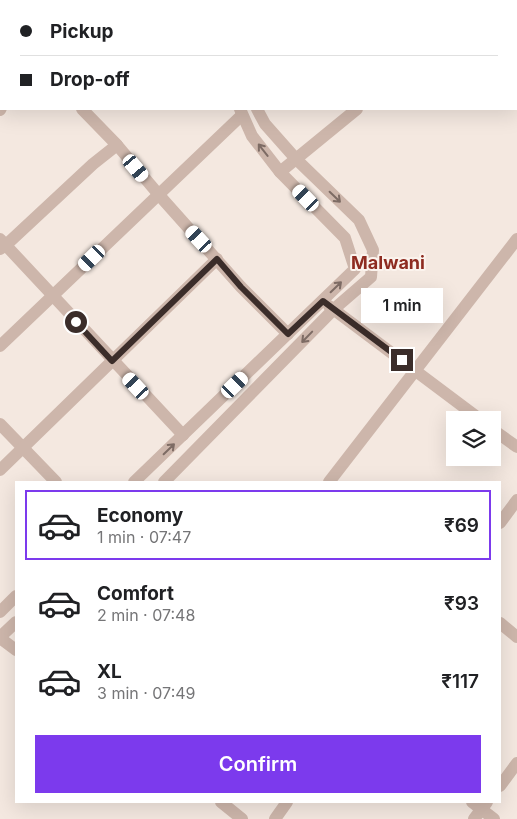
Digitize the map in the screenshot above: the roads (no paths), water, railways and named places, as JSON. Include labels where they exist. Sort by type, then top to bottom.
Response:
[{"type":"street","points":[[83,110],[117,145],[159,196],[241,287],[288,334]]},
{"type":"street","points":[[165,481],[334,309],[371,277],[373,250],[359,220],[296,159],[265,124],[258,110]]},
{"type":"street","points":[[280,172],[356,110]]},
{"type":"street","points":[[0,346],[159,196],[241,112],[252,136],[280,172],[345,238],[356,269],[135,481]]},
{"type":"street","points":[[117,145],[2,244],[183,435]]},
{"type":"street","points":[[330,481],[517,240]]},
{"type":"street","points":[[0,470],[217,259]]},
{"type":"street","points":[[323,301],[469,411]]},
{"type":"street","points":[[0,424],[55,481]]},
{"type":"street","points":[[501,435],[517,447]]},
{"type":"street","points":[[501,522],[517,500]]},
{"type":"street","points":[[0,612],[15,597]]},
{"type":"street","points":[[15,623],[0,637],[15,649]]},
{"type":"street","points":[[501,624],[517,636]]},
{"type":"street","points":[[501,785],[517,763]]},
{"type":"street","points":[[222,803],[242,819]]},
{"type":"street","points":[[275,819],[286,803]]},
{"type":"street","points":[[479,808],[494,819]]},
{"type":"district","name":"Malwani","points":[[388,262]]}]
